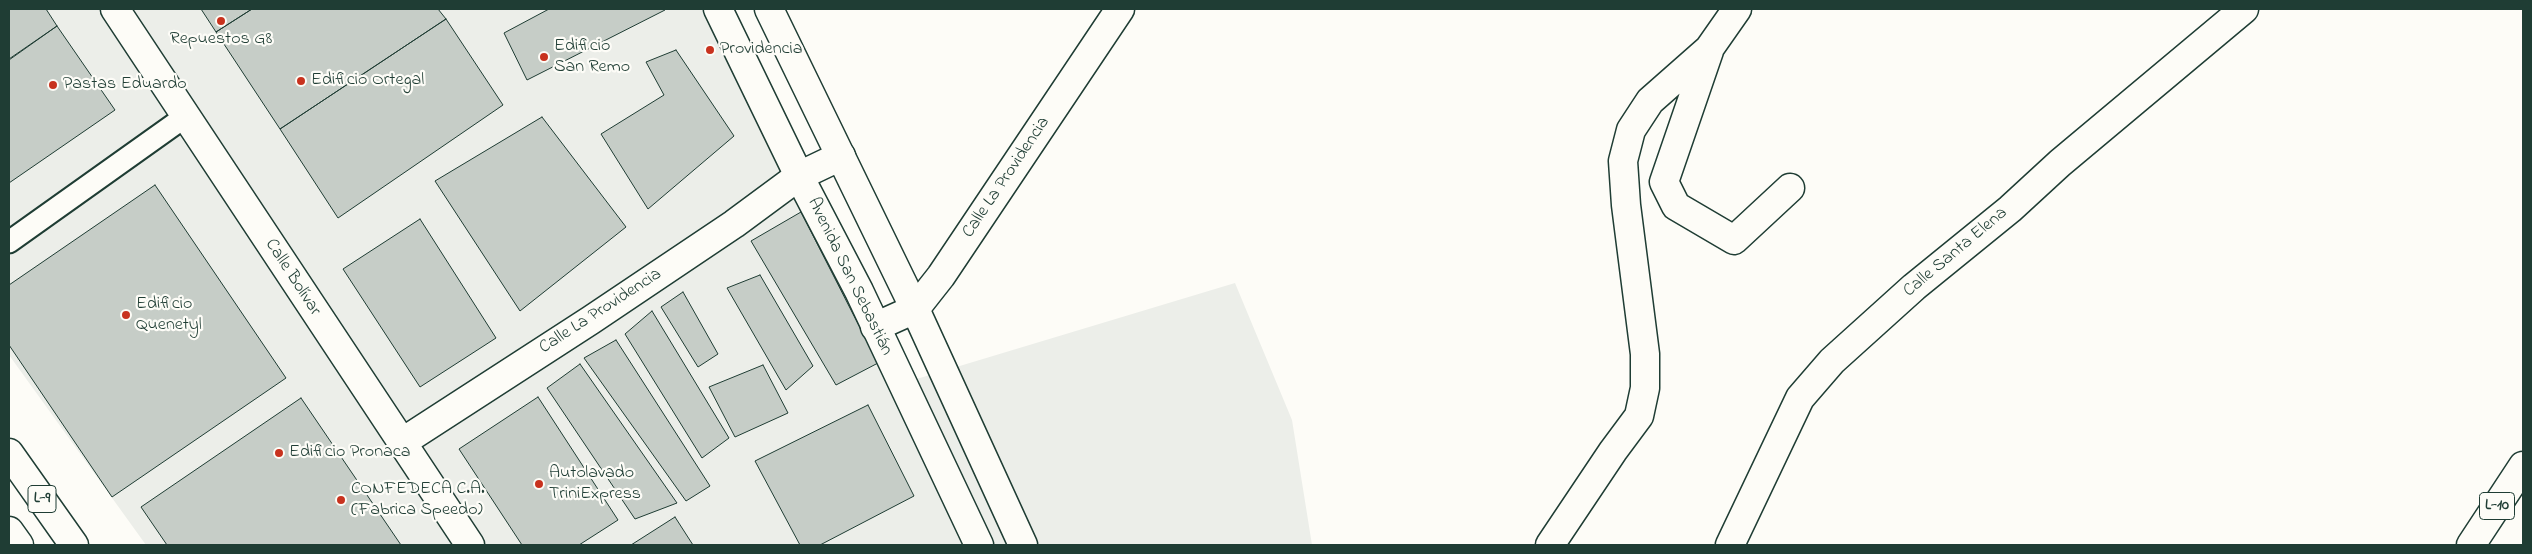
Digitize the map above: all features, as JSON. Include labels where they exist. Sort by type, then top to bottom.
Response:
[{"type":"main road","name":"Calle Bolívar","points":[[115,9],[470,545]]},
{"type":"main road","name":"Avenida San Sebastián","points":[[718,9],[799,176],[859,291],[979,545]]},
{"type":"main road","points":[[769,9],[915,309],[1023,545]]},
{"type":"main road","name":"Calle La Providencia","points":[[875,327],[915,309],[964,242],[1120,9]]},
{"type":"main road","points":[[1550,545],[1612,451],[1639,416],[1645,388],[1645,354],[1626,205],[1624,161],[1631,130],[1650,101],[1709,49],[1737,9]]},
{"type":"main road","name":"Calle Santa Elena","points":[[1730,545],[1800,398],[1832,361],[1908,293],[2010,209],[2060,163],[2244,9]]},
{"type":"main road","points":[[1709,49],[1664,182],[1676,206],[1734,240],[1790,188]]},
{"type":"main road","name":"Calle La Providencia","points":[[401,443],[662,272],[799,176],[841,156]]},
{"type":"main road","name":"L-9","points":[[9,453],[74,545]]},
{"type":"main road","name":"L-10","points":[[2471,545],[2523,466]]},
{"type":"main road","points":[[9,531],[19,545]]},
{"type":"lane","points":[[9,242],[186,116]]},
{"type":"shaded area","points":[[9,9],[728,9],[900,384],[1235,283],[1292,420],[1312,545],[146,545],[9,355]]},
{"type":"building","points":[[9,9],[46,9],[57,26],[9,59]]},
{"type":"building","name":"Repuestos G8","points":[[201,9],[252,9],[216,32]]},
{"type":"building","name":"Edificio Ortegal","points":[[252,9],[438,9],[446,19],[280,129],[216,32]]},
{"type":"building","name":"Edificio San Remo","points":[[549,9],[665,10],[527,80],[504,33]]},
{"type":"building","points":[[446,19],[503,105],[338,218],[280,129]]},
{"type":"building","name":"Pastas Eduardo","points":[[57,26],[115,110],[9,183],[9,60]]},
{"type":"building","points":[[676,50],[734,136],[648,209],[601,134],[664,95],[646,62]]},
{"type":"building","points":[[542,117],[626,227],[520,311],[435,181]]},
{"type":"building","name":"Edificio Quenetyl","points":[[155,185],[286,378],[112,497],[9,345],[9,285]]},
{"type":"building","points":[[801,212],[878,363],[836,385],[751,241]]},
{"type":"building","points":[[420,219],[496,338],[420,387],[343,269]]},
{"type":"building","points":[[760,275],[813,366],[786,390],[727,288]]},
{"type":"building","points":[[683,292],[718,354],[698,367],[661,307]]},
{"type":"building","points":[[652,311],[729,438],[702,458],[625,334]]},
{"type":"building","points":[[616,340],[710,486],[686,501],[584,358]]},
{"type":"building","points":[[580,364],[677,503],[635,519],[547,388]]},
{"type":"building","points":[[763,365],[788,413],[735,437],[709,387]]},
{"type":"building","name":"Autolavado TriniExpress","points":[[538,397],[618,520],[579,545],[522,545],[459,449]]},
{"type":"building","name":"Edificio Pronaca","points":[[301,398],[401,545],[167,545],[141,507]]},
{"type":"building","points":[[868,405],[914,496],[820,545],[800,545],[755,461]]},
{"type":"building","points":[[675,517],[693,545],[631,545]]},
{"type":"place","name":"Repuestos G8","points":[[221,21]]},
{"type":"place","name":"Providencia","points":[[710,50]]},
{"type":"place","name":"Edificio San Remo","points":[[544,57]]},
{"type":"place","name":"Edificio Ortegal","points":[[301,81]]},
{"type":"place","name":"Pastas Eduardo","points":[[53,85]]},
{"type":"place","name":"Edificio Quenetyl","points":[[126,315]]},
{"type":"place","name":"Edificio Pronaca","points":[[279,453]]},
{"type":"place","name":"Autolavado TriniExpress","points":[[539,484]]},
{"type":"place","name":"CONFEDECA C.A. (Fabrica Speedo)","points":[[341,500]]}]
